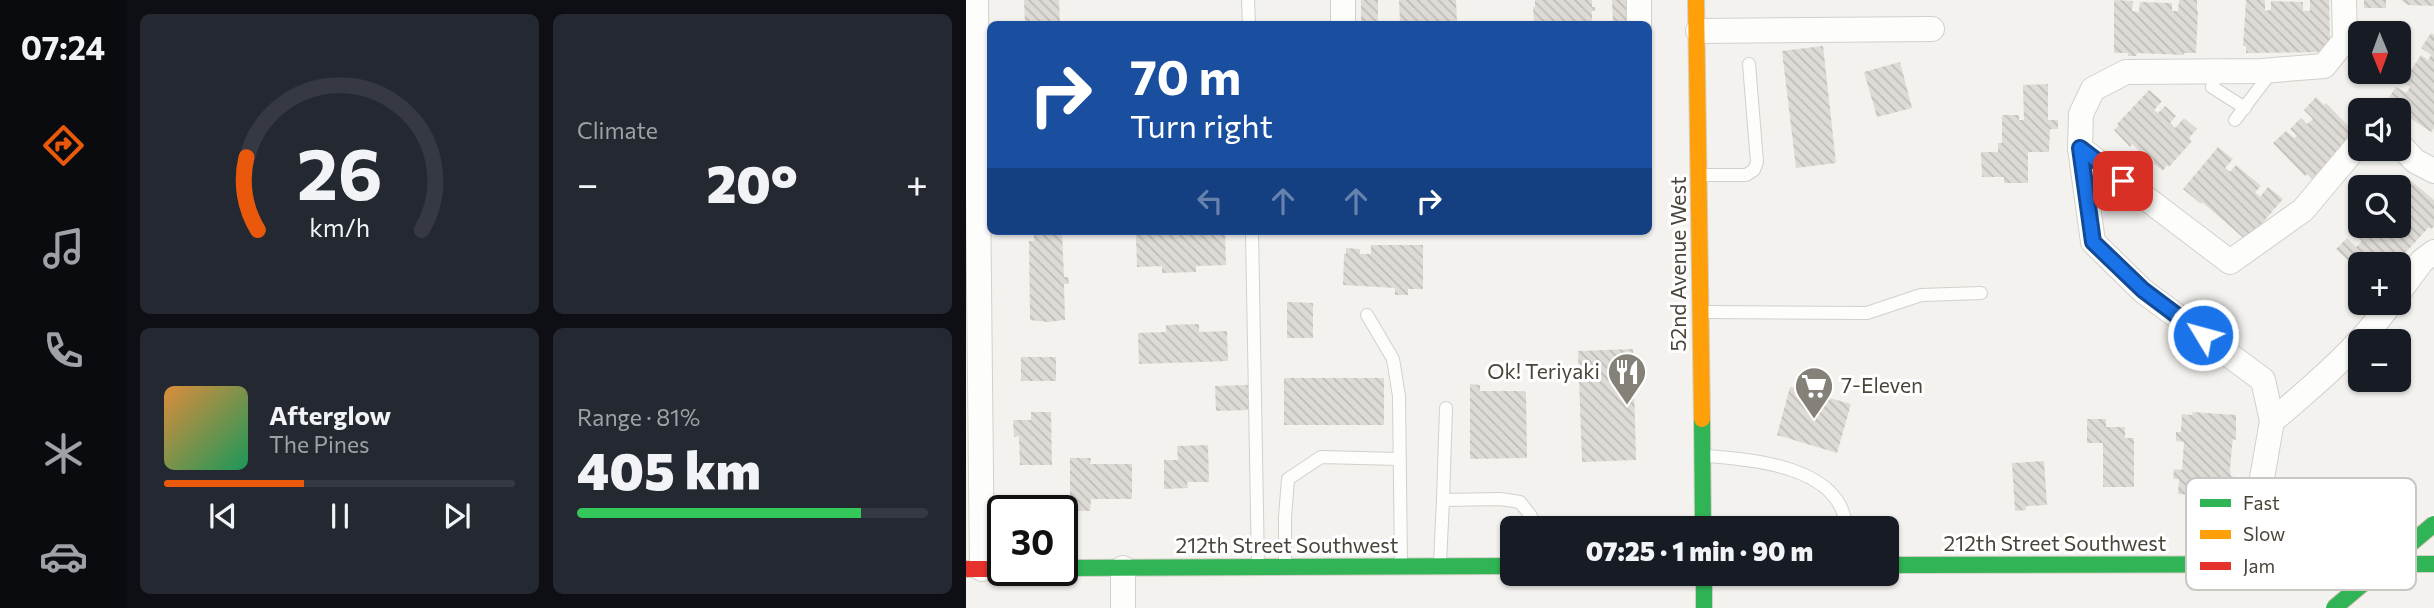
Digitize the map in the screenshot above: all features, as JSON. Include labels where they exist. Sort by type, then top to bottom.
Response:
[{"type":"main road","name":"52nd Avenue West","points":[[1696,0],[1703,516]]},
{"type":"main road","points":[[2416,539],[2434,524]]},
{"type":"main road","name":"212th Street Southwest","points":[[2416,564],[2434,564]]},
{"type":"main road","name":"212th Street Southwest","points":[[1899,565],[2186,565]]},
{"type":"main road","name":"212th Street Southwest","points":[[1078,568],[1500,566]]},
{"type":"main road","points":[[1704,586],[1704,608]]},
{"type":"main road","points":[[2334,608],[2355,590]]},
{"type":"street","points":[[1343,0],[1343,21]]},
{"type":"street","points":[[1639,0],[1639,21]]},
{"type":"street","points":[[2262,478],[2272,421],[2263,380],[2143,290],[2093,242],[2080,148],[2081,114],[2093,89],[2126,72],[2272,71],[2324,66],[2345,40],[2344,0]]},
{"type":"street","points":[[973,8],[972,100],[984,569]]},
{"type":"street","points":[[1698,31],[1932,29]]},
{"type":"street","points":[[2080,148],[2230,262],[2304,210],[2348,157]]},
{"type":"street","points":[[2411,157],[2434,171]]},
{"type":"street","points":[[2411,276],[2422,261],[2434,252]]},
{"type":"street","points":[[2272,421],[2315,385],[2382,315]]},
{"type":"street","points":[[1122,568],[1123,608]]},
{"type":"lane","points":[[1248,0],[1249,21]]},
{"type":"lane","points":[[1700,175],[1746,175],[1754,170],[1757,162],[1749,64]]},
{"type":"lane","points":[[2217,71],[2212,87],[2245,108]]},
{"type":"lane","points":[[2235,120],[2272,71]]},
{"type":"lane","points":[[1252,235],[1258,567]]},
{"type":"lane","points":[[1700,312],[1867,313],[1921,295],[1981,293]]},
{"type":"lane","points":[[1367,315],[1393,359],[1399,396],[1401,566]]},
{"type":"lane","points":[[1440,566],[1446,408]]},
{"type":"lane","points":[[1702,455],[1748,458],[1803,474],[1831,492],[1845,516]]},
{"type":"lane","points":[[1285,567],[1288,479],[1321,457],[1398,459]]},
{"type":"lane","points":[[1443,500],[1500,499],[1520,502],[1531,516]]},
{"type":"building","points":[[1024,0],[1059,0],[1060,21],[1025,21]]},
{"type":"building","points":[[1361,0],[1378,0],[1378,21],[1361,21]]},
{"type":"building","points":[[1399,0],[1456,0],[1457,21],[1400,21]]},
{"type":"building","points":[[1535,0],[1592,0],[1595,11],[1592,11],[1592,21],[1534,21]]},
{"type":"building","points":[[1612,0],[1630,0],[1630,21],[1613,21]]},
{"type":"building","points":[[2114,0],[2133,1],[2132,11],[2139,12],[2140,2],[2172,3],[2172,11],[2178,11],[2179,0],[2197,0],[2196,53],[2137,53],[2136,56],[2128,56],[2128,53],[2114,53]]},
{"type":"building","points":[[2246,0],[2265,0],[2265,11],[2271,10],[2271,1],[2303,2],[2303,11],[2310,11],[2310,0],[2329,0],[2328,52],[2246,53],[2246,46],[2243,46]]},
{"type":"building","points":[[2364,0],[2386,0],[2386,8],[2364,8]]},
{"type":"building","points":[[2401,0],[2434,0],[2434,6],[2408,5]]},
{"type":"building","points":[[2431,33],[2434,35],[2434,128],[2431,132],[2411,119],[2411,98],[2389,98],[2396,87],[2406,93],[2410,87],[2406,84],[2412,84],[2412,68],[2421,55],[2428,60],[2431,55],[2421,48]]},
{"type":"building","points":[[1823,46],[1836,163],[1796,168],[1782,51]]},
{"type":"building","points":[[1900,62],[1912,108],[1877,117],[1864,72]]},
{"type":"building","points":[[2048,84],[2048,120],[2058,120],[2058,129],[2050,129],[2049,152],[2028,152],[2028,183],[2004,183],[2004,177],[1982,177],[1981,152],[1998,152],[1998,143],[2002,143],[2002,115],[2019,115],[2019,120],[2024,120],[2023,85]]},
{"type":"building","points":[[2149,90],[2162,101],[2154,110],[2158,113],[2165,106],[2176,116],[2170,123],[2175,128],[2184,118],[2197,129],[2189,138],[2192,141],[2163,171],[2153,163],[2151,165],[2145,156],[2132,144],[2130,147],[2114,130]]},
{"type":"building","points":[[2316,97],[2324,105],[2326,103],[2348,126],[2348,143],[2327,162],[2329,164],[2313,180],[2307,174],[2305,176],[2273,143],[2286,131],[2294,138],[2297,136],[2290,129],[2301,118],[2307,124],[2313,119],[2304,110]]},
{"type":"building","points":[[2218,147],[2233,159],[2225,168],[2230,172],[2236,165],[2261,186],[2255,192],[2260,197],[2268,187],[2283,199],[2247,241],[2183,189]]},
{"type":"building","points":[[2411,181],[2434,200],[2434,226],[2431,229],[2429,227],[2406,252],[2348,252],[2348,261],[2336,249],[2347,238],[2356,247],[2362,241],[2358,238],[2411,238]]},
{"type":"building","points":[[1034,235],[1062,235],[1064,277],[1068,277],[1069,284],[1064,284],[1065,320],[1030,320],[1029,241],[1034,241]]},
{"type":"building","points":[[1136,235],[1225,235],[1226,265],[1196,266],[1196,272],[1162,273],[1162,266],[1137,267]]},
{"type":"building","points":[[1371,245],[1423,245],[1423,289],[1408,289],[1408,295],[1395,295],[1395,288],[1343,285],[1346,248],[1360,249],[1360,254],[1371,254]]},
{"type":"building","points":[[1287,302],[1313,303],[1313,338],[1287,338]]},
{"type":"building","points":[[1199,324],[1199,332],[1227,331],[1228,361],[1139,364],[1138,333],[1166,332],[1166,325]]},
{"type":"building","points":[[1633,349],[1636,460],[1582,462],[1578,351]]},
{"type":"building","points":[[1021,357],[1056,357],[1056,381],[1021,381]]},
{"type":"building","points":[[1284,378],[1384,378],[1384,425],[1284,425]]},
{"type":"building","points":[[1470,384],[1480,385],[1480,391],[1526,393],[1527,458],[1470,459]]},
{"type":"building","points":[[1248,385],[1249,410],[1216,411],[1215,386]]},
{"type":"building","name":"7-Eleven","points":[[1790,387],[1851,404],[1837,453],[1777,435]]},
{"type":"building","points":[[1031,412],[1051,412],[1052,465],[1020,465],[1019,436],[1014,437],[1013,420],[1031,420]]},
{"type":"building","points":[[2193,412],[2236,415],[2236,440],[2233,439],[2230,469],[2231,476],[2235,478],[2186,478],[2186,495],[2178,494],[2179,479],[2173,479],[2174,469],[2182,470],[2184,442],[2176,441],[2176,432],[2181,432],[2182,414],[2192,415]]},
{"type":"building","points":[[2087,419],[2106,419],[2106,427],[2125,427],[2125,438],[2134,438],[2134,487],[2103,487],[2103,443],[2087,443]]},
{"type":"building","points":[[1208,445],[1209,482],[1187,482],[1188,488],[1164,489],[1164,460],[1178,460],[1177,446]]},
{"type":"building","points":[[1070,458],[1091,458],[1090,464],[1132,464],[1132,499],[1091,499],[1090,511],[1078,511],[1078,495],[1070,495]]},
{"type":"building","points":[[2044,461],[2047,505],[2026,506],[2026,510],[2015,511],[2012,463]]},
{"type":"traffic: fast","points":[[1702,419],[1703,516]]},
{"type":"traffic: fast","points":[[2416,539],[2434,524]]},
{"type":"traffic: fast","points":[[1899,565],[2186,564]]},
{"type":"traffic: fast","points":[[2416,564],[2434,564]]},
{"type":"traffic: fast","points":[[1078,568],[1500,566]]},
{"type":"traffic: fast","points":[[1704,586],[1704,608]]},
{"type":"traffic: fast","points":[[2334,608],[2355,590]]},
{"type":"traffic: slow","points":[[1696,0],[1702,419]]},
{"type":"traffic: jam","points":[[966,569],[987,569]]},
{"type":"place","name":"Ok! Teriyaki","points":[[1627,406]]},
{"type":"place","name":"7-Eleven","points":[[1814,420]]},
{"type":"route","points":[[2123,181],[2080,148],[2093,242],[2143,290],[2203,335]]}]
